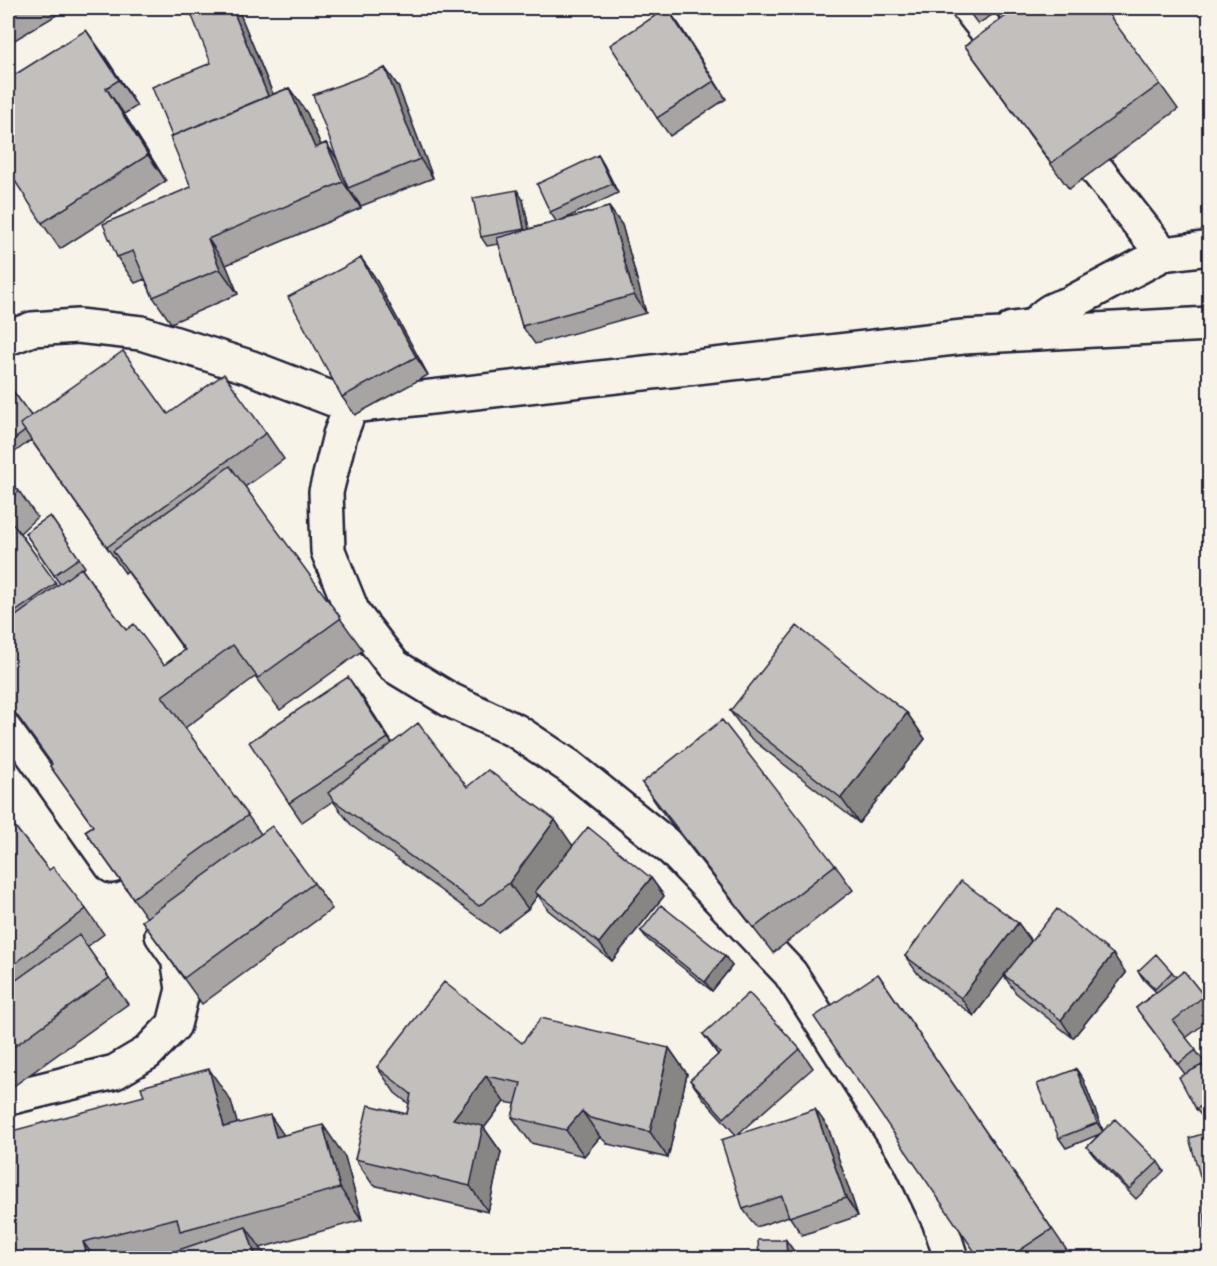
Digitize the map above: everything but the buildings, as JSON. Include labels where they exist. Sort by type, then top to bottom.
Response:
[{"type":"street","points":[[969,8],[1163,254]]},
{"type":"street","points":[[8,338],[32,329],[78,326],[141,333],[249,367],[351,406],[963,337],[1035,326],[1043,314],[1070,304],[1163,254],[1209,248]]},
{"type":"street","points":[[963,337],[1209,324]]},
{"type":"street","points":[[351,406],[340,435],[326,492],[328,551],[353,613],[394,666],[450,700],[516,730],[570,767],[673,850],[790,974],[910,1160],[939,1221],[951,1258]]},
{"type":"street","points":[[8,719],[178,958],[183,989],[174,1025],[147,1053],[115,1072],[8,1098]]}]
